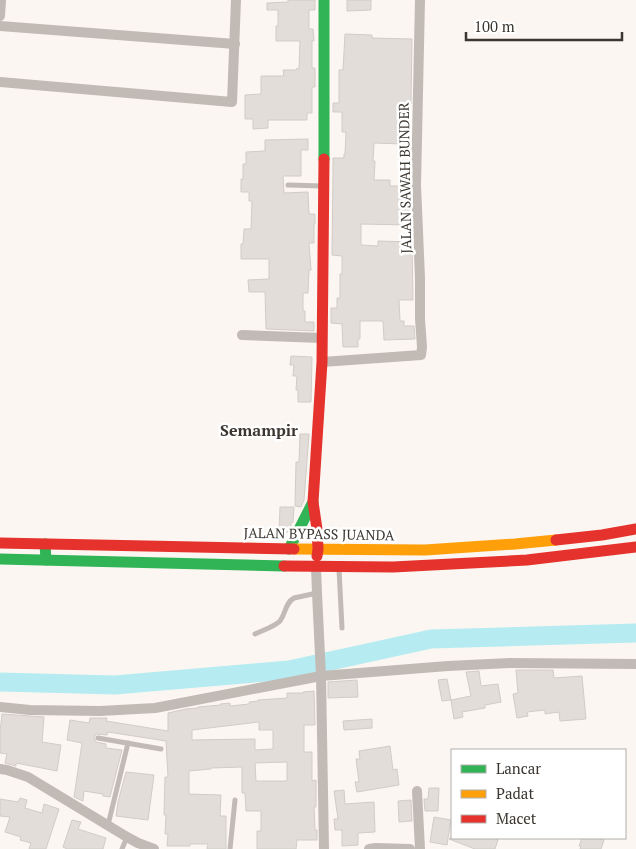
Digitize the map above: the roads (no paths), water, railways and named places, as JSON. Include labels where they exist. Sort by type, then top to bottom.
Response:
[{"type":"main road","points":[[316,567],[318,549],[313,502],[322,362],[324,0]]},
{"type":"main road","points":[[289,549],[313,502]]},
{"type":"main road","name":"JALAN BYPASS JUANDA","points":[[0,543],[425,550],[515,544],[576,536],[602,535],[636,529]]},
{"type":"main road","points":[[576,536],[581,544],[580,553]]},
{"type":"main road","points":[[45,544],[46,560]]},
{"type":"main road","points":[[0,560],[393,567],[527,560],[636,547]]},
{"type":"street","points":[[0,16],[1,0]]},
{"type":"street","points":[[0,82],[232,102],[236,0]]},
{"type":"street","name":"JALAN SAWAH BUNDER","points":[[322,362],[421,355],[416,185],[420,0]]},
{"type":"street","points":[[0,26],[235,44]]},
{"type":"street","points":[[242,335],[322,338]]},
{"type":"street","points":[[316,567],[321,674],[324,849]]},
{"type":"street","points":[[0,707],[30,710],[100,711],[155,708],[321,674],[510,663],[636,664]]},
{"type":"street","points":[[0,769],[28,778],[127,837],[154,849]]},
{"type":"street","points":[[417,791],[420,849]]},
{"type":"street","points":[[368,849],[410,849]]},
{"type":"lane","points":[[288,185],[324,186]]},
{"type":"lane","points":[[339,566],[342,628]]},
{"type":"lane","points":[[255,634],[278,623],[291,599],[317,593]]},
{"type":"lane","points":[[98,738],[161,750]]},
{"type":"lane","points":[[108,825],[128,743]]},
{"type":"lane","points":[[230,849],[235,800]]},
{"type":"lane","points":[[122,849],[127,837]]},
{"type":"waterway","points":[[0,682],[115,685],[289,670],[431,639],[636,633]]},
{"type":"district","name":"Semampir","points":[[259,430]]}]
